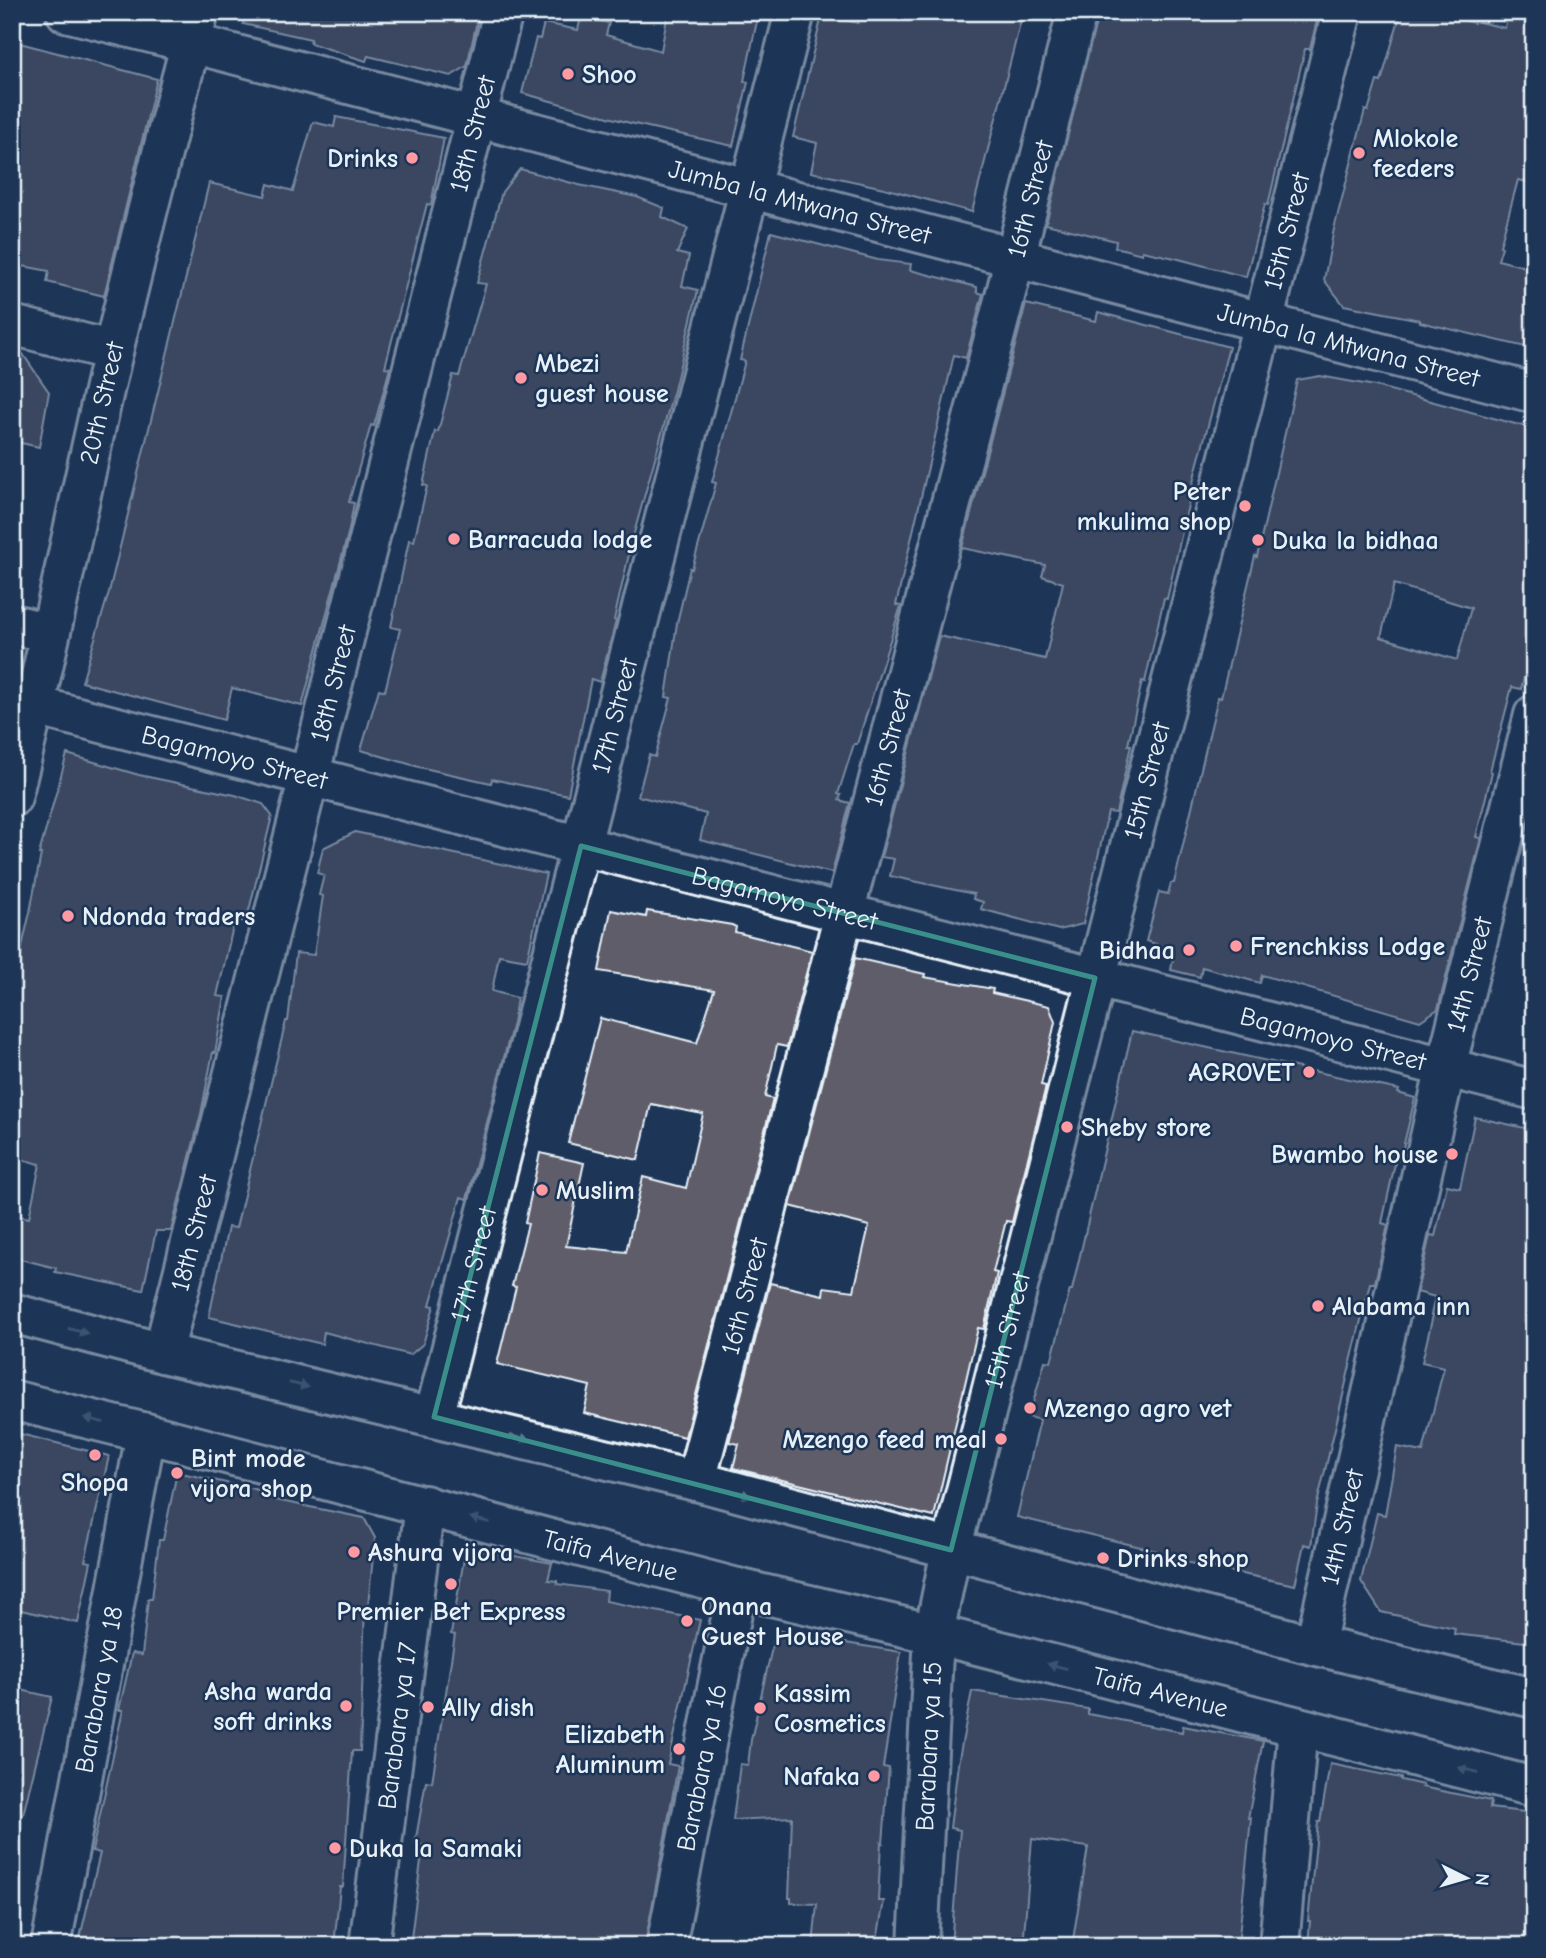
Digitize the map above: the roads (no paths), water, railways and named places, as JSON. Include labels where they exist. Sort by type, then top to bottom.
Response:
[{"type":"street","name":"Jumba la Mtwana Street","points":[[66,12],[195,27],[477,117],[1534,393]]},
{"type":"street","name":"18th Street","points":[[163,1353],[503,12]]},
{"type":"street","name":"17th Street","points":[[434,1417],[795,12]]},
{"type":"street","name":"16th Street","points":[[696,1481],[1077,12]]},
{"type":"street","name":"15th Street","points":[[951,1550],[1342,12]]},
{"type":"street","name":"20th Street","points":[[12,797],[35,706],[113,351],[195,27]]},
{"type":"street","points":[[12,325],[113,351]]},
{"type":"street","points":[[12,624],[49,633]]},
{"type":"street","name":"Bagamoyo Street","points":[[35,706],[1534,1090]]},
{"type":"street","name":"14th Street","points":[[1315,1646],[1446,1067],[1534,715]]},
{"type":"street","points":[[12,1313],[163,1353],[696,1481],[1315,1646],[1534,1698]]},
{"type":"street","name":"Taifa Avenue","points":[[12,1400],[737,1588],[934,1634],[1534,1787]]},
{"type":"street","name":"Barabara ya 18","points":[[51,1946],[146,1433]]},
{"type":"street","name":"Barabara ya 17","points":[[369,1946],[425,1505]]},
{"type":"street","name":"Barabara ya 15","points":[[918,1946],[934,1634],[951,1550]]},
{"type":"street","name":"Barabara ya 16","points":[[666,1946],[737,1588]]},
{"type":"street","points":[[1279,1946],[1298,1727]]},
{"type":"place","name":"Shoo","points":[[568,74]]},
{"type":"place","name":"Mlokole feeders","points":[[1359,153]]},
{"type":"place","name":"Drinks","points":[[412,158]]},
{"type":"place","name":"Mbezi guest house","points":[[521,378]]},
{"type":"place","name":"Peter mkulima shop","points":[[1245,506]]},
{"type":"place","name":"Barracuda lodge","points":[[454,539]]},
{"type":"place","name":"Duka la bidhaa","points":[[1258,540]]},
{"type":"place","name":"Ndonda traders","points":[[68,916]]},
{"type":"place","name":"Frenchkiss Lodge","points":[[1236,946]]},
{"type":"place","name":"Bidhaa","points":[[1189,950]]},
{"type":"place","name":"AGROVET","points":[[1309,1072]]},
{"type":"place","name":"Sheby store","points":[[1067,1127]]},
{"type":"place","name":"Bwambo house","points":[[1452,1154]]},
{"type":"place","name":"Muslim","points":[[542,1190]]},
{"type":"place","name":"Alabama inn","points":[[1318,1306]]},
{"type":"place","name":"Mzengo agro vet","points":[[1030,1408]]},
{"type":"place","name":"Mzengo feed meal","points":[[1001,1439]]},
{"type":"place","name":"Shopa","points":[[95,1455]]},
{"type":"place","name":"Bint mode vijora shop","points":[[177,1473]]},
{"type":"place","name":"Ashura vijora","points":[[354,1552]]},
{"type":"place","name":"Drinks shop","points":[[1103,1558]]},
{"type":"place","name":"Premier Bet Express","points":[[451,1584]]},
{"type":"place","name":"Onana Guest House","points":[[687,1621]]},
{"type":"place","name":"Asha warda soft drinks","points":[[346,1706]]},
{"type":"place","name":"Ally dish","points":[[428,1707]]},
{"type":"place","name":"Kassim Cosmetics","points":[[760,1708]]},
{"type":"place","name":"Elizabeth Aluminum","points":[[679,1749]]},
{"type":"place","name":"Nafaka","points":[[874,1776]]},
{"type":"place","name":"Duka la Samaki","points":[[335,1848]]}]
